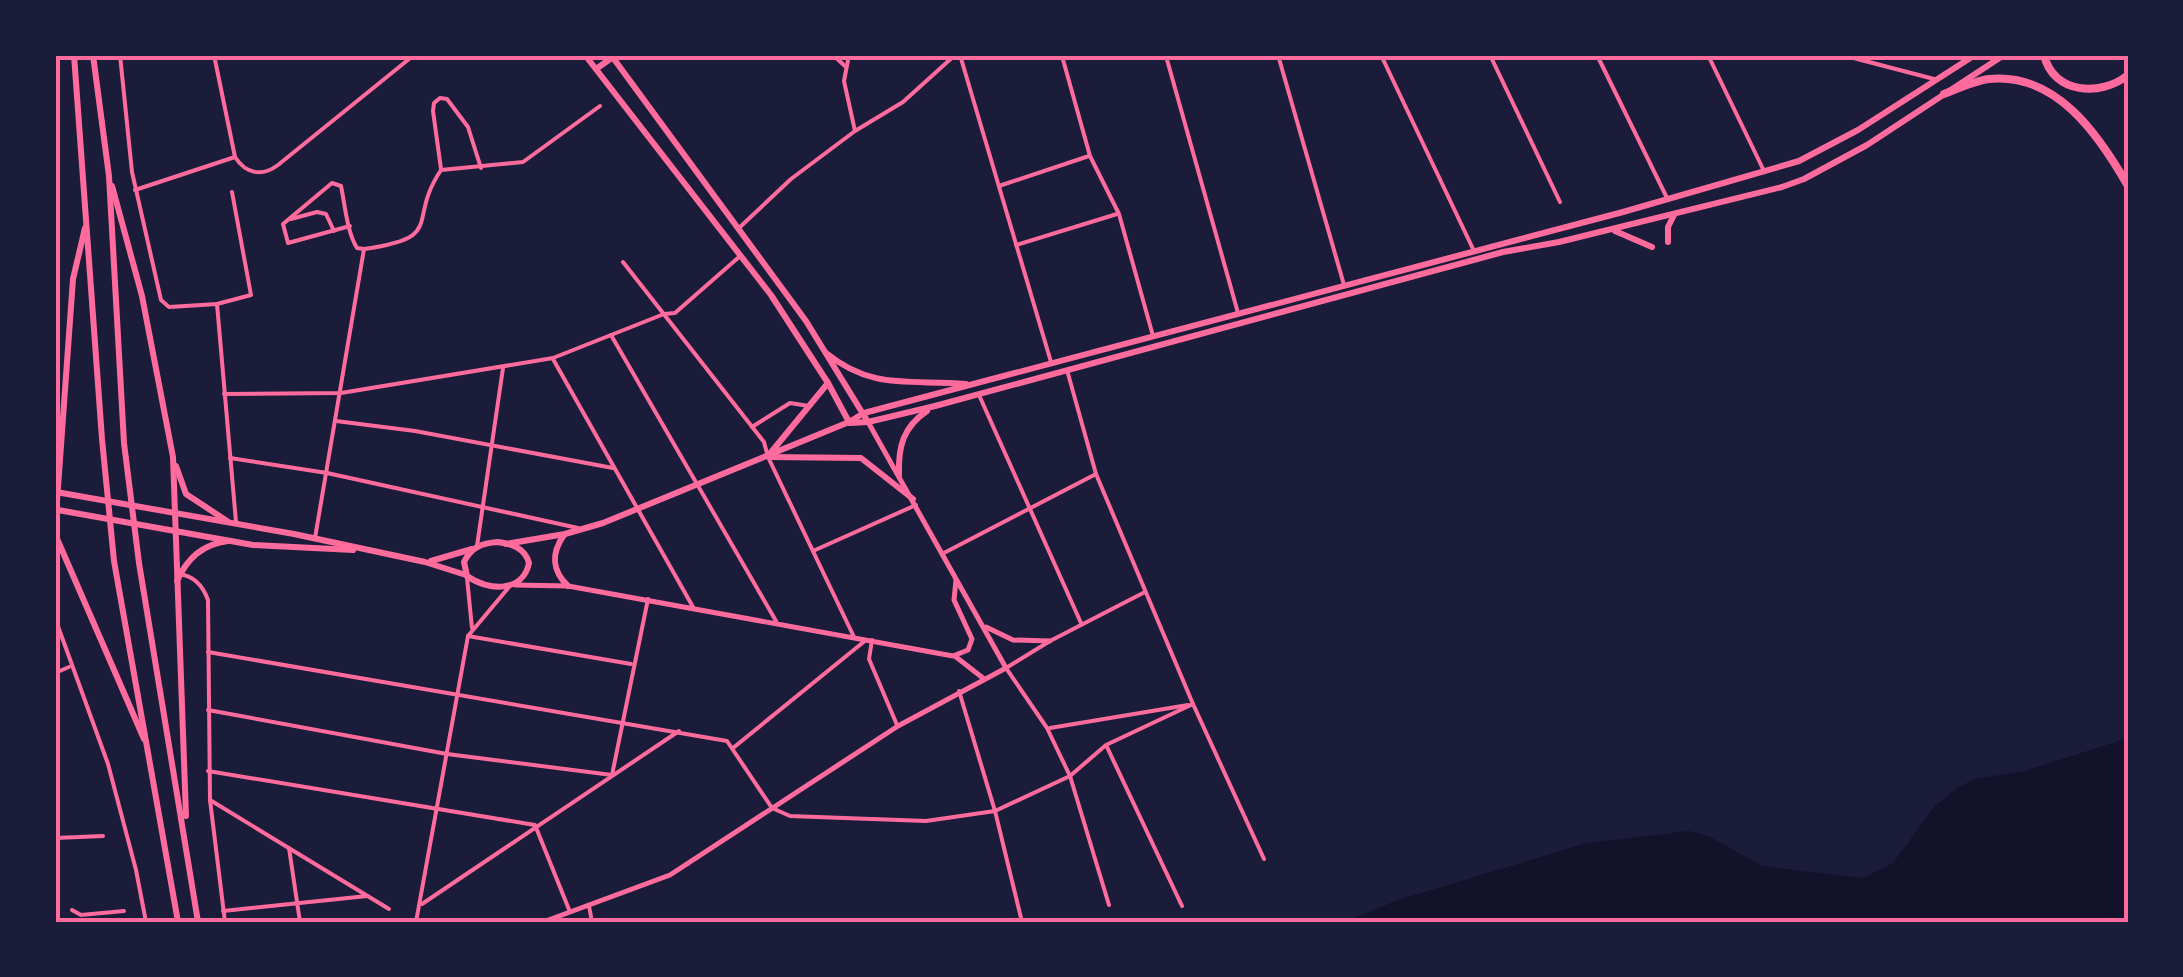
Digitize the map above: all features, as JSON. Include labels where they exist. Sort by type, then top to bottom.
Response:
[{"type":"highway","points":[[2044,55],[2052,73],[2079,89],[2100,89],[2128,75]]},
{"type":"highway","points":[[1944,94],[1990,79],[2027,82],[2040,88],[2069,106],[2112,156],[2128,186]]},
{"type":"main road","points":[[74,55],[114,561],[178,922]]},
{"type":"main road","points":[[93,55],[109,176],[124,443],[139,563],[198,922]]},
{"type":"main road","points":[[585,55],[777,304],[849,422]]},
{"type":"main road","points":[[425,562],[476,547],[584,529],[768,457],[864,413],[1668,200],[1799,161],[1858,130],[1975,55]]},
{"type":"main road","points":[[849,422],[868,422],[979,395],[1503,252],[1782,188],[1867,145],[2004,55]]},
{"type":"main road","points":[[596,69],[612,56],[797,309],[868,422]]},
{"type":"main road","points":[[1858,130],[1867,145]]},
{"type":"main road","points":[[109,176],[142,296],[173,458],[186,840]]},
{"type":"main road","points":[[1668,242],[1668,226],[1676,213]]},
{"type":"main road","points":[[87,222],[73,279],[55,531],[148,747]]},
{"type":"main road","points":[[1609,230],[1652,247]]},
{"type":"main road","points":[[821,349],[842,366],[880,381],[972,385]]},
{"type":"main road","points":[[768,457],[828,383]]},
{"type":"main road","points":[[899,474],[899,454],[907,429],[936,406]]},
{"type":"main road","points":[[55,450],[62,440]]},
{"type":"main road","points":[[768,457],[861,458],[914,502]]},
{"type":"main road","points":[[173,458],[186,494],[232,521]]},
{"type":"main road","points":[[57,492],[315,538],[425,562],[483,584],[512,585],[527,573],[529,560],[518,548],[506,544]]},
{"type":"main road","points":[[58,510],[228,541],[370,551]]},
{"type":"main road","points":[[565,534],[554,558],[556,570],[568,586]]},
{"type":"main road","points":[[175,587],[189,560],[203,548],[228,541]]},
{"type":"main road","points":[[467,575],[464,562],[476,547]]},
{"type":"street","points":[[120,55],[135,190],[162,300],[174,307],[217,304],[251,295],[232,192]]},
{"type":"street","points":[[214,55],[235,157],[246,170],[263,173],[272,170],[414,55]]},
{"type":"street","points":[[832,55],[846,66]]},
{"type":"street","points":[[849,55],[844,81],[855,131]]},
{"type":"street","points":[[736,230],[791,179],[855,131],[903,102],[957,55],[1052,363]]},
{"type":"street","points":[[1046,55],[1198,55]]},
{"type":"street","points":[[1058,55],[1090,156],[1119,214],[1153,336]]},
{"type":"street","points":[[1278,55],[1344,285]]},
{"type":"street","points":[[1381,55],[1474,251]]},
{"type":"street","points":[[1490,55],[1560,202]]},
{"type":"street","points":[[1597,55],[1668,200]]},
{"type":"street","points":[[1708,55],[1764,170]]},
{"type":"street","points":[[1842,55],[1936,80]]},
{"type":"street","points":[[1166,56],[1238,313]]},
{"type":"street","points":[[350,226],[288,242],[283,224],[332,183],[341,186],[350,226],[352,241],[357,248],[402,244],[416,234],[429,188],[441,170],[433,111],[434,102],[440,98],[447,99],[468,128],[481,168]]},
{"type":"street","points":[[441,170],[523,162],[600,106]]},
{"type":"street","points":[[999,186],[1090,156]]},
{"type":"street","points":[[135,190],[235,157]]},
{"type":"street","points":[[288,220],[317,212],[326,214],[334,230]]},
{"type":"street","points":[[1016,246],[1119,214]]},
{"type":"street","points":[[315,538],[364,249]]},
{"type":"street","points":[[224,394],[341,393],[553,358],[675,313],[740,257]]},
{"type":"street","points":[[623,262],[764,442],[854,637]]},
{"type":"street","points":[[217,304],[232,521]]},
{"type":"street","points":[[611,335],[776,623]]},
{"type":"street","points":[[553,358],[694,607]]},
{"type":"street","points":[[476,547],[503,367]]},
{"type":"street","points":[[1067,370],[1096,474],[1193,704],[1264,858]]},
{"type":"street","points":[[979,395],[1082,624]]},
{"type":"street","points":[[752,427],[790,403],[809,406]]},
{"type":"street","points":[[336,420],[614,468]]},
{"type":"street","points":[[868,422],[1006,668],[1048,728],[1070,776],[1109,905]]},
{"type":"street","points":[[230,458],[327,473],[584,529]]},
{"type":"street","points":[[942,554],[1096,474]]},
{"type":"street","points":[[813,551],[914,502]]},
{"type":"street","points":[[179,574],[194,579],[205,592],[208,608],[208,770],[224,922]]},
{"type":"street","points":[[467,575],[472,628]]},
{"type":"street","points":[[416,922],[468,636],[512,585],[568,586],[953,656],[964,654],[972,640],[954,600],[956,580]]},
{"type":"street","points":[[544,922],[670,875],[898,726],[1145,592]]},
{"type":"street","points":[[612,775],[648,599]]},
{"type":"street","points":[[55,621],[108,764],[146,922]]},
{"type":"street","points":[[981,622],[1013,640],[1050,641]]},
{"type":"street","points":[[468,636],[633,664]]},
{"type":"street","points":[[870,640],[869,659],[898,726]]},
{"type":"street","points":[[733,748],[870,640]]},
{"type":"street","points":[[208,652],[727,741],[772,808],[790,816],[926,821],[995,811],[1070,776],[1106,745],[1193,704]]},
{"type":"street","points":[[953,656],[983,678]]},
{"type":"street","points":[[55,673],[70,666]]},
{"type":"street","points":[[959,691],[995,811],[1022,922]]},
{"type":"street","points":[[1048,728],[1193,704]]},
{"type":"street","points":[[208,710],[447,754],[612,775]]},
{"type":"street","points":[[422,904],[679,731]]},
{"type":"street","points":[[1106,745],[1182,906]]},
{"type":"street","points":[[208,770],[536,824]]},
{"type":"street","points":[[210,800],[389,909]]},
{"type":"street","points":[[536,824],[570,912]]},
{"type":"street","points":[[55,838],[102,836]]},
{"type":"street","points":[[289,848],[300,922]]},
{"type":"street","points":[[222,911],[368,896]]},
{"type":"street","points":[[589,906],[592,922]]},
{"type":"street","points":[[72,910],[82,914],[124,911]]},
{"type":"street","points":[[82,914],[82,922]]},
{"type":"shaded area","points":[[2128,738],[2128,922],[1345,922],[1398,900],[1587,843],[1689,831],[1710,837],[1762,866],[1863,878],[1893,863],[1935,806],[1957,788],[1975,779],[2025,771]]}]
